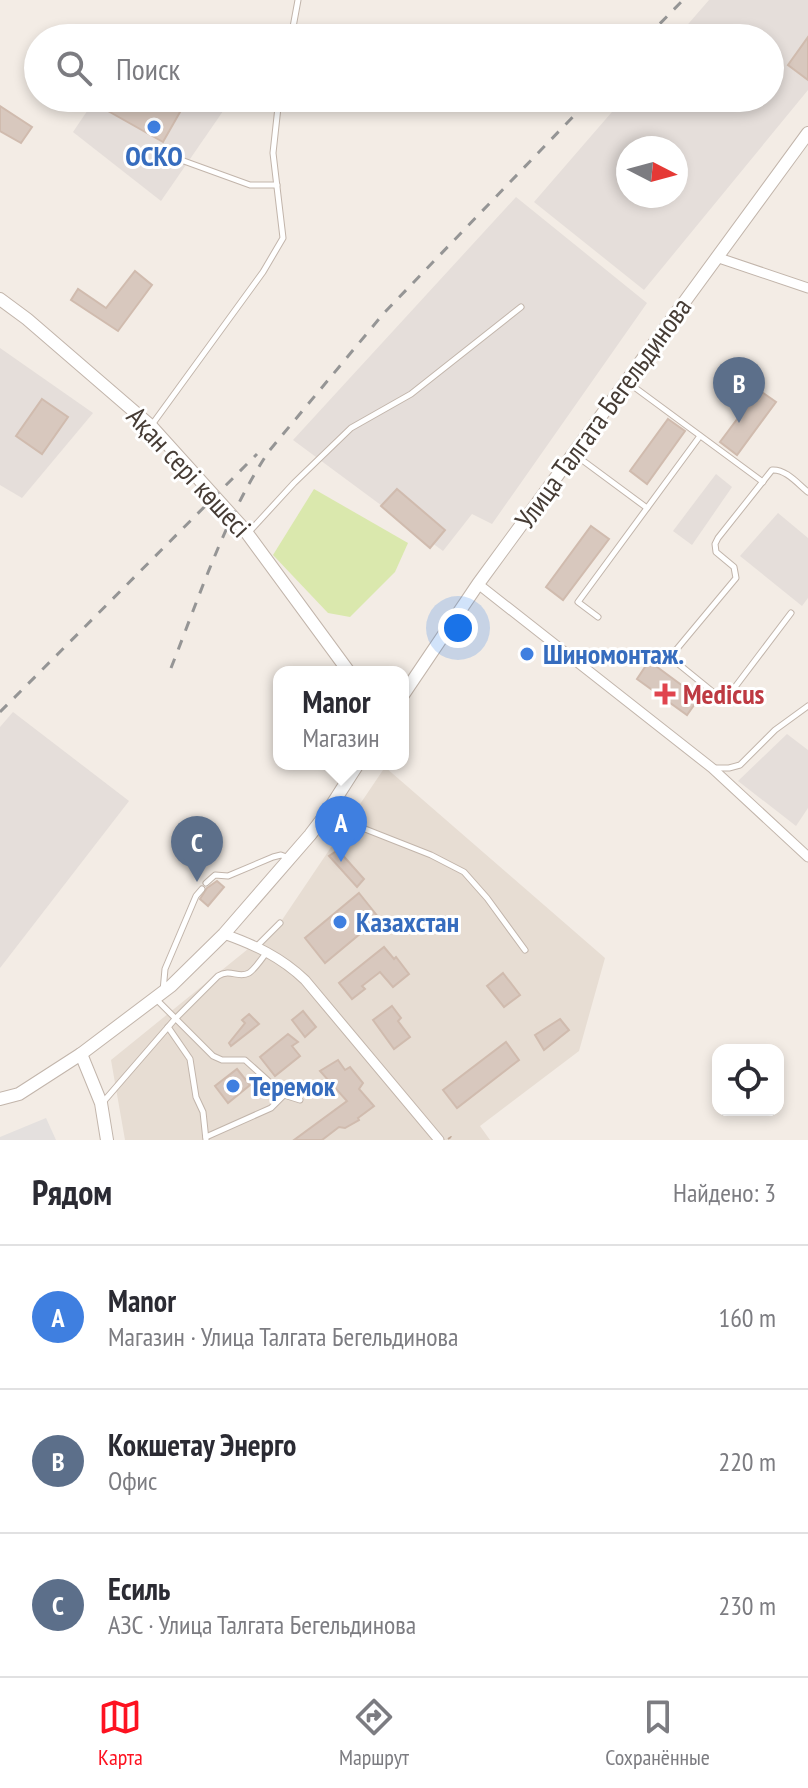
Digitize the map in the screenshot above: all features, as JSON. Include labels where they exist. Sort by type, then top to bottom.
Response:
[{"type":"street","name":"Улица Талгата Бегельдинова","points":[[409,686],[478,584],[808,133]]},
{"type":"street","points":[[716,257],[808,288]]},
{"type":"street","name":"Ақан сері көшесі","points":[[0,299],[151,426],[248,534],[345,666]]},
{"type":"street","points":[[478,584],[712,768],[808,857]]},
{"type":"street","points":[[0,1099],[19,1094],[81,1054],[159,995],[224,934],[290,858],[326,814],[354,770]]},
{"type":"street","points":[[224,934],[268,951],[291,966],[434,1138]]},
{"type":"street","points":[[81,1054],[101,1103],[107,1140]]},
{"type":"lane","points":[[294,24],[298,0]]},
{"type":"lane","points":[[151,426],[263,272],[283,238],[273,153],[277,112]]},
{"type":"lane","points":[[159,152],[250,185],[277,185]]},
{"type":"lane","points":[[248,534],[294,483],[351,428],[411,394],[521,307]]},
{"type":"lane","points":[[625,381],[763,482]]},
{"type":"lane","points":[[598,617],[578,602],[700,436]]},
{"type":"lane","points":[[573,454],[647,508]]},
{"type":"lane","points":[[791,613],[724,698],[676,662],[676,650],[736,578],[734,567],[716,552],[718,538],[772,470],[784,472],[808,492]]},
{"type":"lane","points":[[712,768],[740,765],[775,730],[808,706]]},
{"type":"lane","points":[[326,814],[431,855],[464,872],[525,950]]},
{"type":"lane","points":[[206,883],[212,876],[231,875],[273,857],[281,855],[290,858]]},
{"type":"lane","points":[[202,889],[196,896],[165,969],[159,995],[175,1019],[213,1056],[222,1060],[245,1060],[284,1095],[300,1100]]},
{"type":"lane","points":[[257,946],[280,923]]},
{"type":"lane","points":[[101,1103],[175,1019],[218,976],[224,972],[251,972],[268,951]]},
{"type":"lane","points":[[168,1027],[190,1059],[206,1138],[271,1108],[284,1095]]},
{"type":"path","points":[[447,1140],[451,1137],[454,1140]]},
{"type":"shaded area","points":[[709,0],[808,0],[808,90],[644,290],[534,202],[612,112],[784,112],[784,24],[688,24]]},
{"type":"shaded area","points":[[87,112],[222,112],[161,201],[73,132]]},
{"type":"shaded area","points":[[516,197],[647,303],[492,524],[472,514],[443,551],[293,440]]},
{"type":"shaded area","points":[[0,348],[93,413],[22,498],[0,485]]},
{"type":"shaded area","points":[[716,474],[732,487],[692,545],[673,531]]},
{"type":"shaded area","points":[[778,513],[808,538],[808,598],[802,606],[740,556]]},
{"type":"shaded area","points":[[13,712],[129,801],[0,968],[0,727]]},
{"type":"shaded area","points":[[787,734],[808,750],[808,808],[796,826],[738,781]]},
{"type":"shaded area","points":[[383,770],[388,770],[605,958],[579,1051],[480,1126],[490,1140],[125,1140],[111,1060],[280,923]]},
{"type":"shaded area","points":[[46,1118],[56,1140],[0,1140],[0,1137]]},
{"type":"green space","points":[[314,489],[408,543],[395,572],[350,617],[328,613],[273,555]]},
{"type":"building","points":[[808,37],[808,80],[788,65]]},
{"type":"building","points":[[0,106],[32,127],[21,143],[0,131]]},
{"type":"building","points":[[110,112],[180,112],[163,142]]},
{"type":"building","points":[[135,271],[152,285],[118,331],[71,300],[78,289],[106,308]]},
{"type":"building","points":[[759,390],[776,402],[737,455],[720,442]]},
{"type":"building","points":[[42,399],[68,417],[42,454],[16,436]]},
{"type":"building","points":[[668,419],[685,431],[647,484],[630,471]]},
{"type":"building","points":[[397,489],[445,530],[430,548],[381,506]]},
{"type":"building","points":[[591,526],[609,539],[563,600],[546,587]]},
{"type":"building","name":"Medicus","points":[[649,661],[699,698],[687,715],[637,679]]},
{"type":"building","points":[[338,850],[364,879],[357,887],[329,856]]},
{"type":"building","points":[[217,881],[224,887],[208,906],[200,899],[207,888]]},
{"type":"building","points":[[359,893],[379,918],[325,963],[305,938]]},
{"type":"building","points":[[384,947],[409,974],[393,987],[380,972],[362,986],[365,989],[352,999],[339,983]]},
{"type":"building","points":[[503,973],[520,995],[504,1007],[487,986]]},
{"type":"building","points":[[392,1006],[410,1037],[394,1049],[373,1020]]},
{"type":"building","points":[[303,1011],[316,1027],[305,1037],[292,1020]]},
{"type":"building","points":[[249,1014],[259,1024],[231,1046],[229,1043]]},
{"type":"building","points":[[560,1019],[569,1030],[544,1050],[535,1035]]},
{"type":"building","points":[[288,1034],[298,1042],[292,1046],[300,1056],[275,1076],[260,1057]]},
{"type":"building","points":[[506,1042],[519,1060],[457,1108],[443,1090]]},
{"type":"building","points":[[338,1060],[345,1070],[350,1067],[363,1083],[359,1089],[374,1106],[359,1120],[345,1128],[339,1127],[322,1140],[294,1140],[347,1101],[320,1071]]},
{"type":"building","points":[[237,1069],[250,1085],[228,1103],[215,1086]]},
{"type":"railway","points":[[660,24],[683,0]]},
{"type":"railway","points":[[171,668],[226,529],[269,451],[384,313],[578,112]]},
{"type":"railway","points":[[0,712],[257,454]]},
{"type":"place","name":"ОСКО","points":[[154,127]]},
{"type":"place","name":"Кокшетау Энерго","points":[[739,423]]},
{"type":"place","name":"Шиномонтаж.","points":[[527,654]]},
{"type":"place","name":"Medicus","points":[[665,694]]},
{"type":"place","name":"Manor","points":[[341,862]]},
{"type":"place","name":"Есиль","points":[[197,882]]},
{"type":"place","name":"Казахстан","points":[[340,922]]},
{"type":"place","name":"Теремок","points":[[233,1086]]}]
